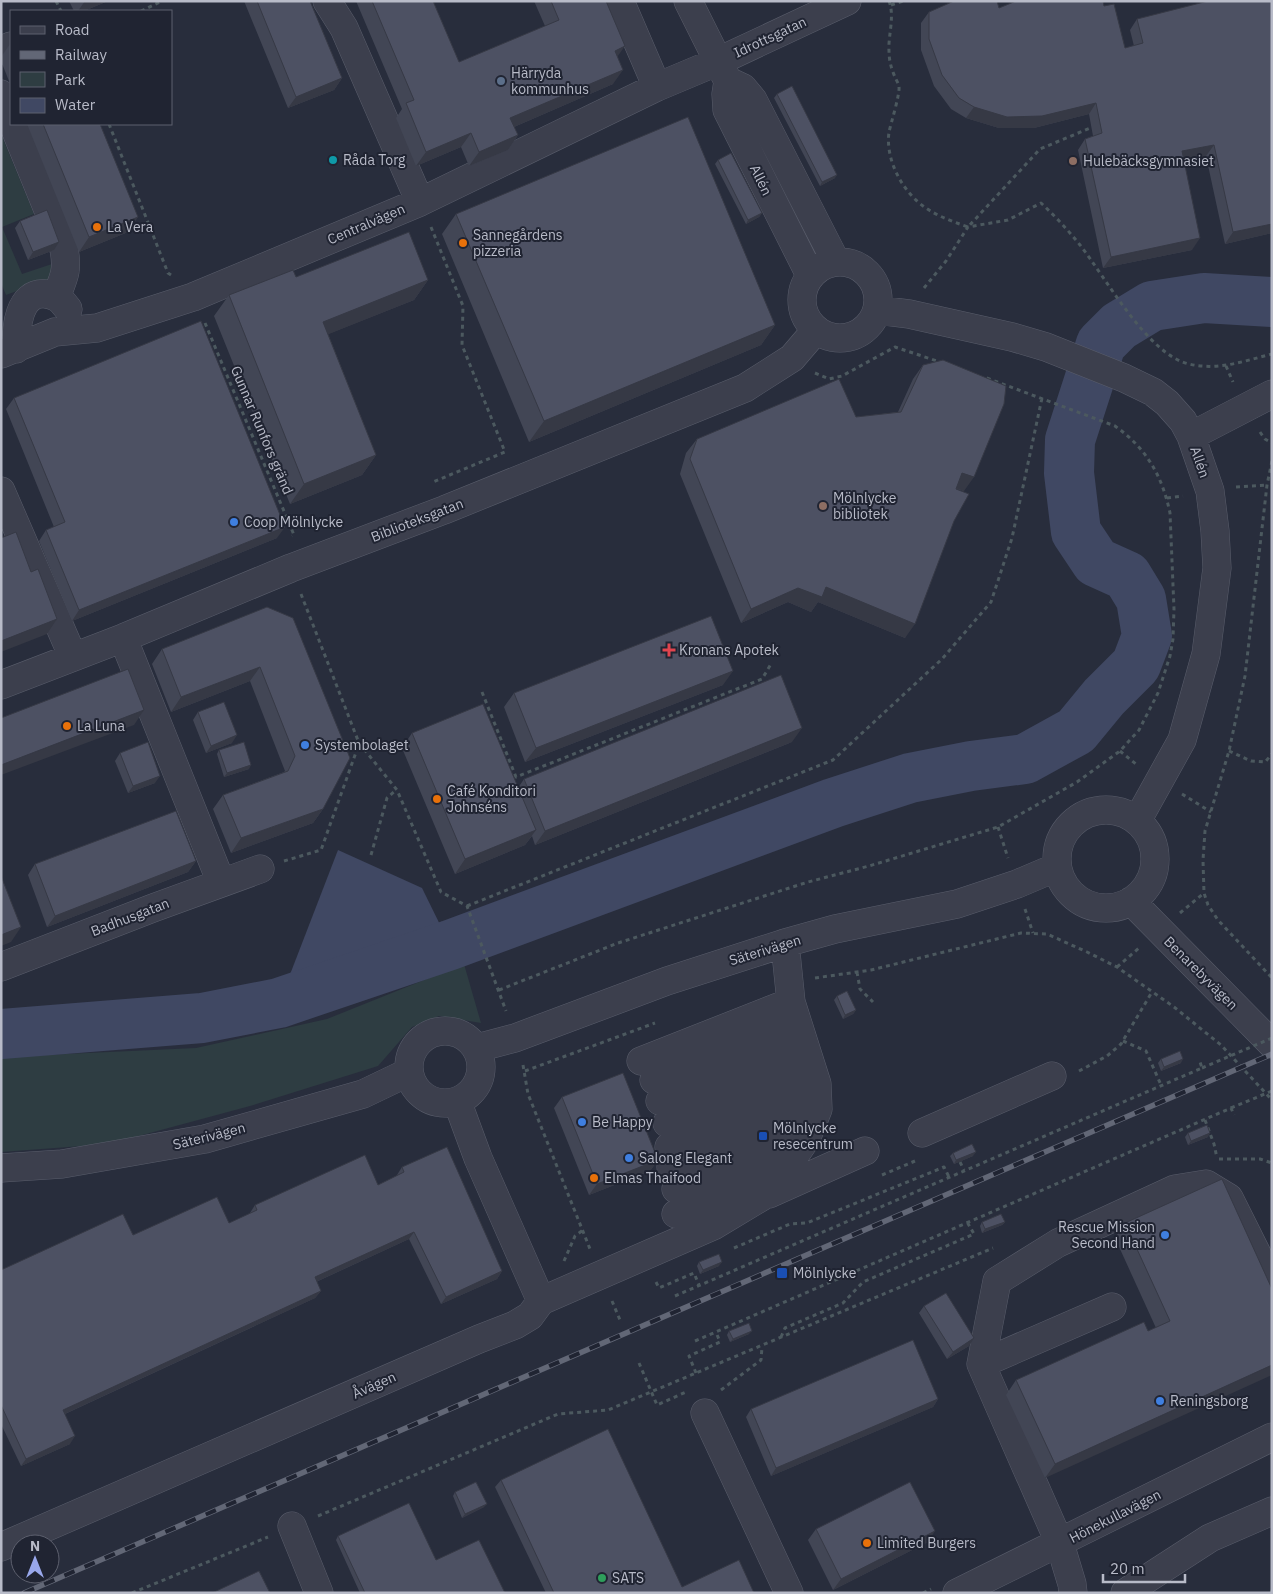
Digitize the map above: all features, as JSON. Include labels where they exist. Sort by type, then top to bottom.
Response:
[{"type":"street","points":[[328,1],[344,28],[420,202]]},
{"type":"street","points":[[620,1],[657,87]]},
{"type":"street","points":[[688,1],[724,71],[753,100],[836,262]]},
{"type":"street","name":"Idrottsgatan","points":[[724,71],[847,1]]},
{"type":"street","name":"Centralvägen","points":[[8,351],[55,332],[97,328],[193,297],[420,202],[657,87],[724,71]]},
{"type":"street","name":"Allén","points":[[724,71],[727,110],[810,276]]},
{"type":"street","points":[[1,94],[10,116]]},
{"type":"street","points":[[13,125],[64,249],[67,264],[65,275],[56,297]]},
{"type":"street","points":[[836,262],[851,263],[858,266],[869,275],[878,295],[877,310],[870,324],[852,336],[836,338],[816,330],[806,318],[802,304],[803,289],[810,276],[822,266],[836,262]]},
{"type":"street","points":[[8,351],[27,300],[37,294],[49,294],[61,299],[68,309],[69,320],[55,332]]},
{"type":"street","name":"Allén","points":[[877,310],[909,314],[1046,347],[1124,378],[1153,392],[1167,403],[1183,421],[1191,436],[1210,491],[1215,531],[1217,568],[1206,654],[1182,740],[1137,821]]},
{"type":"street","name":"Biblioteksgatan","points":[[1,685],[73,658],[291,568],[444,510],[746,388],[792,358],[816,330]]},
{"type":"street","points":[[1191,436],[1272,394]]},
{"type":"street","points":[[1,491],[73,658]]},
{"type":"street","points":[[123,638],[222,882]]},
{"type":"street","points":[[1100,810],[1119,812],[1137,821],[1147,832],[1154,847],[1155,862],[1151,878],[1143,891],[1131,901],[1115,907],[1098,907],[1081,902],[1070,893],[1062,881],[1057,867],[1058,847],[1066,830],[1081,816],[1100,810]]},
{"type":"street","name":"Säterivägen","points":[[477,1048],[515,1038],[667,981],[785,943],[835,929],[957,904],[1017,884],[1057,867]]},
{"type":"street","name":"Badhusgatan","points":[[1,967],[260,869]]},
{"type":"street","name":"Benarebyvägen","points":[[1131,901],[1272,1044]]},
{"type":"street","points":[[763,1196],[784,1171],[806,1139],[804,1044],[785,943]]},
{"type":"street","points":[[443,1030],[462,1034],[471,1040],[477,1048],[482,1066],[481,1075],[472,1091],[457,1101],[441,1103],[426,1098],[415,1087],[409,1072],[409,1062],[412,1052],[424,1037],[433,1032],[443,1030]]},
{"type":"street","points":[[664,1135],[804,1044]]},
{"type":"street","points":[[664,1135],[804,1044]]},
{"type":"street","points":[[664,1135],[804,1044]]},
{"type":"street","name":"Säterivägen","points":[[1,1168],[62,1164],[205,1139],[363,1094],[409,1072]]},
{"type":"street","points":[[922,1133],[1052,1076]]},
{"type":"street","points":[[457,1101],[478,1158],[541,1301],[713,1226],[763,1196],[865,1151]]},
{"type":"street","points":[[664,1135],[806,1139]]},
{"type":"street","points":[[664,1135],[784,1171]]},
{"type":"street","points":[[1073,1593],[1060,1544],[982,1364],[997,1281],[1058,1243],[1175,1189],[1206,1184],[1229,1198],[1272,1284]]},
{"type":"street","name":"Åvägen","points":[[1,1547],[515,1325],[530,1316],[541,1301]]},
{"type":"street","points":[[982,1364],[1112,1307]]},
{"type":"street","points":[[705,1413],[789,1593]]},
{"type":"street","name":"Hönekullavägen","points":[[957,1593],[1060,1544],[1272,1438]]},
{"type":"street","points":[[1125,1593],[1210,1538],[1272,1511]]},
{"type":"street","points":[[292,1526],[319,1593]]},
{"type":"path","points":[[143,10],[162,1]]},
{"type":"path","points":[[902,1],[890,3],[891,25],[888,52],[890,65],[900,88],[888,135],[890,155],[896,175],[909,192],[926,208],[951,221],[968,227],[1008,220],[1041,203],[1056,217],[1080,246],[1150,339],[1172,357],[1188,364],[1208,367],[1226,366],[1272,354]]},
{"type":"path","points":[[109,125],[168,273],[193,297]]},
{"type":"path","points":[[792,358],[807,370],[829,379],[842,376],[895,347],[909,314],[924,288],[946,261],[968,227],[1040,149],[1100,125]]},
{"type":"path","points":[[420,202],[463,306],[462,345],[505,452],[433,482]]},
{"type":"path","name":"Gunnar Runfors gränd","points":[[193,297],[294,535],[285,540],[282,545],[291,568]]},
{"type":"path","points":[[895,347],[941,362]]},
{"type":"path","points":[[499,990],[618,943],[808,882],[869,866],[998,827],[1077,782],[1120,751],[1139,730],[1158,693],[1170,656],[1173,639],[1174,609],[1170,513],[1167,498],[1157,475],[1147,456],[1130,437],[1115,426],[976,374]]},
{"type":"path","points":[[467,906],[833,760],[942,659],[991,602],[1012,538],[1042,398]]},
{"type":"path","points":[[1272,461],[1267,485],[1245,676],[1229,751],[1205,831],[1203,860],[1204,893],[1208,905],[1218,920],[1272,978]]},
{"type":"path","points":[[291,568],[359,744],[397,790],[441,892],[467,906],[515,1038],[525,1071],[528,1094],[600,1276],[620,1320]]},
{"type":"path","points":[[482,692],[516,777],[762,679],[770,664]]},
{"type":"path","points":[[260,869],[321,850],[359,744]]},
{"type":"path","points":[[1229,751],[1251,761],[1265,762],[1272,754]]},
{"type":"path","points":[[371,855],[387,798],[397,790]]},
{"type":"path","points":[[804,1044],[857,972],[1021,933],[1047,934],[1117,967],[1174,1007],[1221,1044],[1272,1100]]},
{"type":"path","points":[[857,972],[860,989],[873,1002]]},
{"type":"path","points":[[525,1071],[659,1022]]},
{"type":"path","points":[[675,1296],[1272,1038]]},
{"type":"path","points":[[1123,1041],[1146,1052],[1161,1085]]},
{"type":"path","points":[[1199,1059],[1202,1068]]},
{"type":"path","points":[[695,1340],[1272,1091]]},
{"type":"path","points":[[1231,1108],[1234,1115]]},
{"type":"path","points":[[1205,1120],[1218,1159]]},
{"type":"path","points":[[1212,1160],[1260,1159],[1272,1163]]},
{"type":"path","points":[[960,1162],[964,1170]]},
{"type":"path","points":[[730,1244],[732,1249],[790,1224],[807,1223],[944,1167],[949,1177]]},
{"type":"path","points":[[989,1214],[992,1218]]},
{"type":"path","points":[[781,1338],[785,1328],[843,1303],[863,1282],[974,1234],[967,1221]]},
{"type":"path","points":[[132,1593],[558,1414],[608,1410],[994,1248]]},
{"type":"path","points":[[657,1285],[659,1288],[694,1273],[699,1285]]},
{"type":"path","points":[[696,1373],[690,1356],[720,1342],[716,1332]]},
{"type":"path","points":[[705,1413],[714,1396],[761,1360],[762,1346]]},
{"type":"path","points":[[639,1363],[657,1405],[674,1396]]},
{"type":"green space","points":[[1,134],[34,214],[2,227],[22,274],[52,264],[52,278],[6,295],[1,283]]},
{"type":"green space","points":[[464,964],[481,1023],[439,1016],[412,1027],[378,1066],[250,1106],[109,1144],[1,1152],[1,1057],[196,1048],[327,1019]]},
{"type":"water","points":[[338,850],[422,888],[450,945],[279,1003]]},
{"type":"building","points":[[257,1],[310,1],[342,78],[296,97]]},
{"type":"building","name":"Härryda kommunhus","points":[[372,1],[433,1],[459,62],[559,20],[551,1],[606,1],[625,46],[615,51],[623,70],[510,118],[518,135],[479,152],[471,133],[426,152],[406,103],[414,100]]},
{"type":"building","points":[[954,1],[997,1],[999,8],[1016,1],[1103,1],[1104,6],[1114,4],[1125,48],[1143,43],[1137,19],[1208,1],[1272,1],[1272,224],[1233,232],[1214,145],[1182,151],[1200,238],[1111,257],[1085,139],[1102,133],[1096,103],[1042,116],[1007,117],[974,107],[959,98],[942,75],[929,39],[929,12]]},
{"type":"building","points":[[792,86],[837,175],[822,182],[777,94]]},
{"type":"building","points":[[688,117],[775,325],[544,421],[456,214]]},
{"type":"building","points":[[43,125],[100,125],[138,217],[89,237]]},
{"type":"building","points":[[731,153],[762,213],[748,220],[718,160]]},
{"type":"building","points":[[47,210],[59,242],[33,252],[20,221]]},
{"type":"building","points":[[409,232],[428,280],[323,322],[376,455],[304,484],[229,295],[293,270],[296,277]]},
{"type":"building","points":[[201,321],[285,527],[79,610],[46,530],[65,522],[14,398]]},
{"type":"building","name":"Mölnlycke bibliotek","points":[[943,360],[1006,386],[1004,404],[974,477],[962,473],[956,489],[969,494],[954,521],[915,624],[826,587],[822,597],[798,588],[751,609],[690,459],[697,439],[839,379],[856,417],[901,412],[923,365]]},
{"type":"building","points":[[16,532],[31,572],[38,569],[57,619],[1,641],[1,538]]},
{"type":"building","points":[[267,607],[293,618],[350,758],[323,809],[241,838],[223,795],[288,771],[295,756],[260,667],[181,697],[162,649]]},
{"type":"building","points":[[711,616],[733,671],[536,748],[514,693]]},
{"type":"building","points":[[128,669],[144,710],[1,765],[1,718]]},
{"type":"building","points":[[781,675],[802,728],[545,831],[524,779]]},
{"type":"building","points":[[224,702],[237,735],[211,746],[198,712]]},
{"type":"building","points":[[483,704],[536,830],[465,859],[412,733]]},
{"type":"building","points":[[148,742],[160,776],[133,786],[120,753]]},
{"type":"building","points":[[244,742],[251,765],[227,773],[219,750]]},
{"type":"building","points":[[176,811],[196,861],[55,916],[35,864]]},
{"type":"building","points":[[1,876],[21,927],[1,935]]},
{"type":"building","points":[[847,991],[856,1010],[845,1015],[837,996]]},
{"type":"building","points":[[1180,1051],[1183,1059],[1164,1067],[1161,1059]]},
{"type":"building","points":[[623,1073],[658,1160],[597,1184],[562,1097]]},
{"type":"building","points":[[1207,1125],[1210,1133],[1191,1141],[1188,1133]]},
{"type":"building","points":[[972,1144],[976,1152],[956,1160],[953,1153]]},
{"type":"building","points":[[447,1147],[502,1271],[446,1297],[414,1232],[315,1277],[321,1291],[63,1410],[75,1436],[26,1459],[1,1405],[1,1270],[123,1214],[133,1235],[217,1197],[229,1223],[257,1210],[255,1205],[365,1155],[378,1185],[404,1172],[402,1167]]},
{"type":"building","points":[[1222,1179],[1272,1289],[1272,1365],[1055,1464],[1016,1380],[1144,1322],[1148,1331],[1170,1321],[1125,1223]]},
{"type":"building","points":[[1001,1214],[1005,1222],[985,1229],[982,1222]]},
{"type":"building","points":[[719,1254],[722,1262],[703,1270],[699,1262]]},
{"type":"building","points":[[946,1293],[974,1338],[953,1352],[924,1306]]},
{"type":"building","points":[[749,1323],[752,1331],[733,1339],[729,1331]]},
{"type":"building","points":[[913,1340],[938,1399],[776,1468],[751,1409]]},
{"type":"building","points":[[608,1429],[682,1587],[739,1560],[754,1593],[554,1593],[501,1480]]},
{"type":"building","points":[[476,1482],[487,1504],[465,1514],[455,1492]]},
{"type":"building","points":[[910,1482],[935,1531],[841,1579],[816,1529]]},
{"type":"building","points":[[409,1503],[436,1560],[479,1540],[505,1593],[365,1593],[338,1536]]},
{"type":"building","points":[[259,1571],[270,1593],[212,1593]]},
{"type":"waterway","points":[[1,1034],[202,1018],[279,1003],[450,945],[833,803],[910,778],[971,766],[1025,759],[1076,731],[1104,697],[1136,665],[1147,636],[1141,599],[1127,576],[1096,562],[1076,532],[1069,473],[1070,440],[1101,344],[1119,326],[1152,306],[1204,298],[1272,302]]},
{"type":"railway","points":[[24,1593],[1272,1054]]},
{"type":"place","name":"Härryda kommunhus","points":[[501,81]]},
{"type":"place","name":"Råda Torg","points":[[333,160]]},
{"type":"place","name":"Hulebäcksgymnasiet","points":[[1073,161]]},
{"type":"place","name":"La Vera","points":[[97,227]]},
{"type":"place","name":"Sannegårdens pizzeria","points":[[463,243]]},
{"type":"place","name":"Mölnlycke bibliotek","points":[[823,506]]},
{"type":"place","name":"Coop Mölnlycke","points":[[234,522]]},
{"type":"place","name":"Kronans Apotek","points":[[669,650]]},
{"type":"place","name":"La Luna","points":[[67,726]]},
{"type":"place","name":"Systembolaget","points":[[305,745]]},
{"type":"place","name":"Café Konditori Johnséns","points":[[437,799]]},
{"type":"place","name":"Be Happy","points":[[582,1122]]},
{"type":"place","name":"Mölnlycke resecentrum","points":[[763,1136]]},
{"type":"place","name":"Salong Elegant","points":[[629,1158]]},
{"type":"place","name":"Elmas Thaifood","points":[[594,1178]]},
{"type":"place","name":"Rescue Mission Second Hand","points":[[1165,1235]]},
{"type":"place","name":"Mölnlycke","points":[[782,1273]]},
{"type":"place","name":"Reningsborg","points":[[1160,1401]]},
{"type":"place","name":"Limited Burgers","points":[[867,1543]]},
{"type":"place","name":"SATS","points":[[602,1578]]}]
